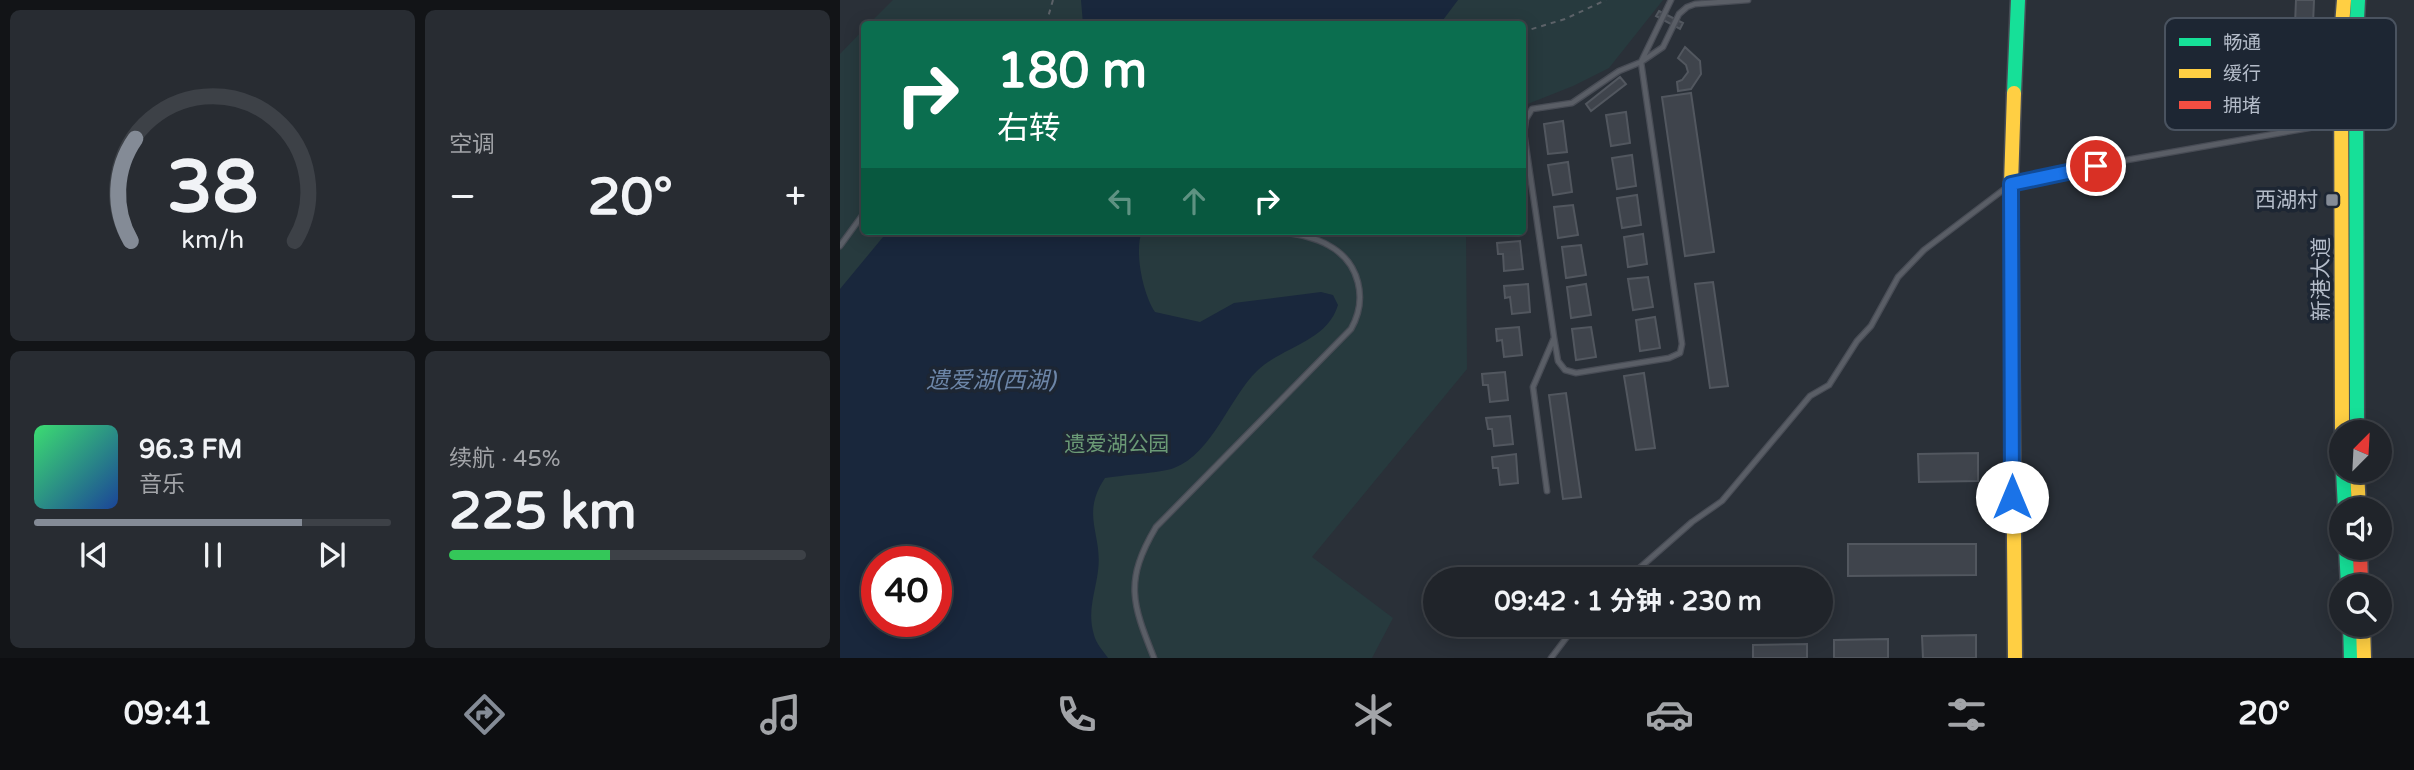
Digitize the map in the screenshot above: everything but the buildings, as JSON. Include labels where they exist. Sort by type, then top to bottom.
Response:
[{"type":"main road","points":[[2015,658],[2011,184],[2018,0]]},
{"type":"main road","name":"新港大道","points":[[2343,18],[2344,0]]},
{"type":"main road","name":"新港大道","points":[[2357,18],[2358,0]]},
{"type":"main road","name":"新港大道","points":[[2342,130],[2343,420]]},
{"type":"main road","name":"新港大道","points":[[2356,130],[2357,420]]},
{"type":"main road","points":[[2350,637],[2351,658]]},
{"type":"main road","points":[[2363,637],[2364,658]]},
{"type":"lane","points":[[1526,147],[1558,361],[1564,370],[1576,373],[1669,358],[1680,353],[1682,344],[1641,62],[1671,0]]},
{"type":"lane","points":[[1685,0],[1687,7]]},
{"type":"lane","points":[[1526,119],[1532,109],[1572,103],[1619,71],[1641,62],[1664,47],[1679,14],[1687,7],[1748,0]]},
{"type":"lane","points":[[1641,567],[1722,500],[1811,396],[1829,385],[1857,341],[1871,326],[1898,277],[1924,250],[2011,184],[2070,170],[2301,130]]},
{"type":"lane","points":[[840,246],[861,217]]},
{"type":"lane","points":[[1154,658],[1133,598],[1136,568],[1144,547],[1156,527],[1351,329],[1356,320],[1361,292],[1351,265],[1329,245],[1294,235]]},
{"type":"lane","points":[[1547,491],[1533,387],[1554,337]]},
{"type":"lane","points":[[1551,658],[1567,637]]},
{"type":"path","points":[[1047,21],[1053,0]]},
{"type":"path","points":[[1526,31],[1565,19],[1605,0]]},
{"type":"green space","points":[[893,0],[1663,0],[1609,68],[1526,105],[1526,21],[872,21]]},
{"type":"green space","name":"遗爱湖公园","points":[[861,32],[861,235],[1466,235],[1467,369],[1312,557],[1393,618],[1372,658],[840,658],[840,54]]},
{"type":"water","points":[[1081,0],[1458,0],[1442,21],[1083,21]]},
{"type":"water","name":"遗爱湖(西湖)","points":[[885,235],[1141,235],[1141,273],[1155,312],[1200,322],[1234,303],[1321,292],[1333,295],[1338,305],[1324,327],[1257,371],[1210,438],[1188,461],[1168,470],[1105,478],[1094,503],[1099,558],[1091,619],[1095,638],[1108,658],[840,658],[840,289]]},
{"type":"traffic: fast","points":[[2014,93],[2018,0]]},
{"type":"traffic: fast","points":[[2357,18],[2358,0]]},
{"type":"traffic: fast","points":[[2356,130],[2357,420]]},
{"type":"traffic: fast","points":[[2344,483],[2344,497]]},
{"type":"traffic: fast","points":[[2347,560],[2347,574]]},
{"type":"traffic: fast","points":[[2350,637],[2351,658]]},
{"type":"traffic: slow","points":[[2343,18],[2344,0]]},
{"type":"traffic: slow","points":[[2014,93],[2011,184],[2015,658]]},
{"type":"traffic: slow","points":[[2341,130],[2342,420]]},
{"type":"traffic: slow","points":[[2358,483],[2358,497]]},
{"type":"traffic: slow","points":[[2363,637],[2364,658]]},
{"type":"traffic: jam","points":[[2360,560],[2361,574]]},
{"type":"place","name":"西湖村","points":[[2332,200]]},
{"type":"route","points":[[2012,497],[2011,184],[2096,166]]}]
